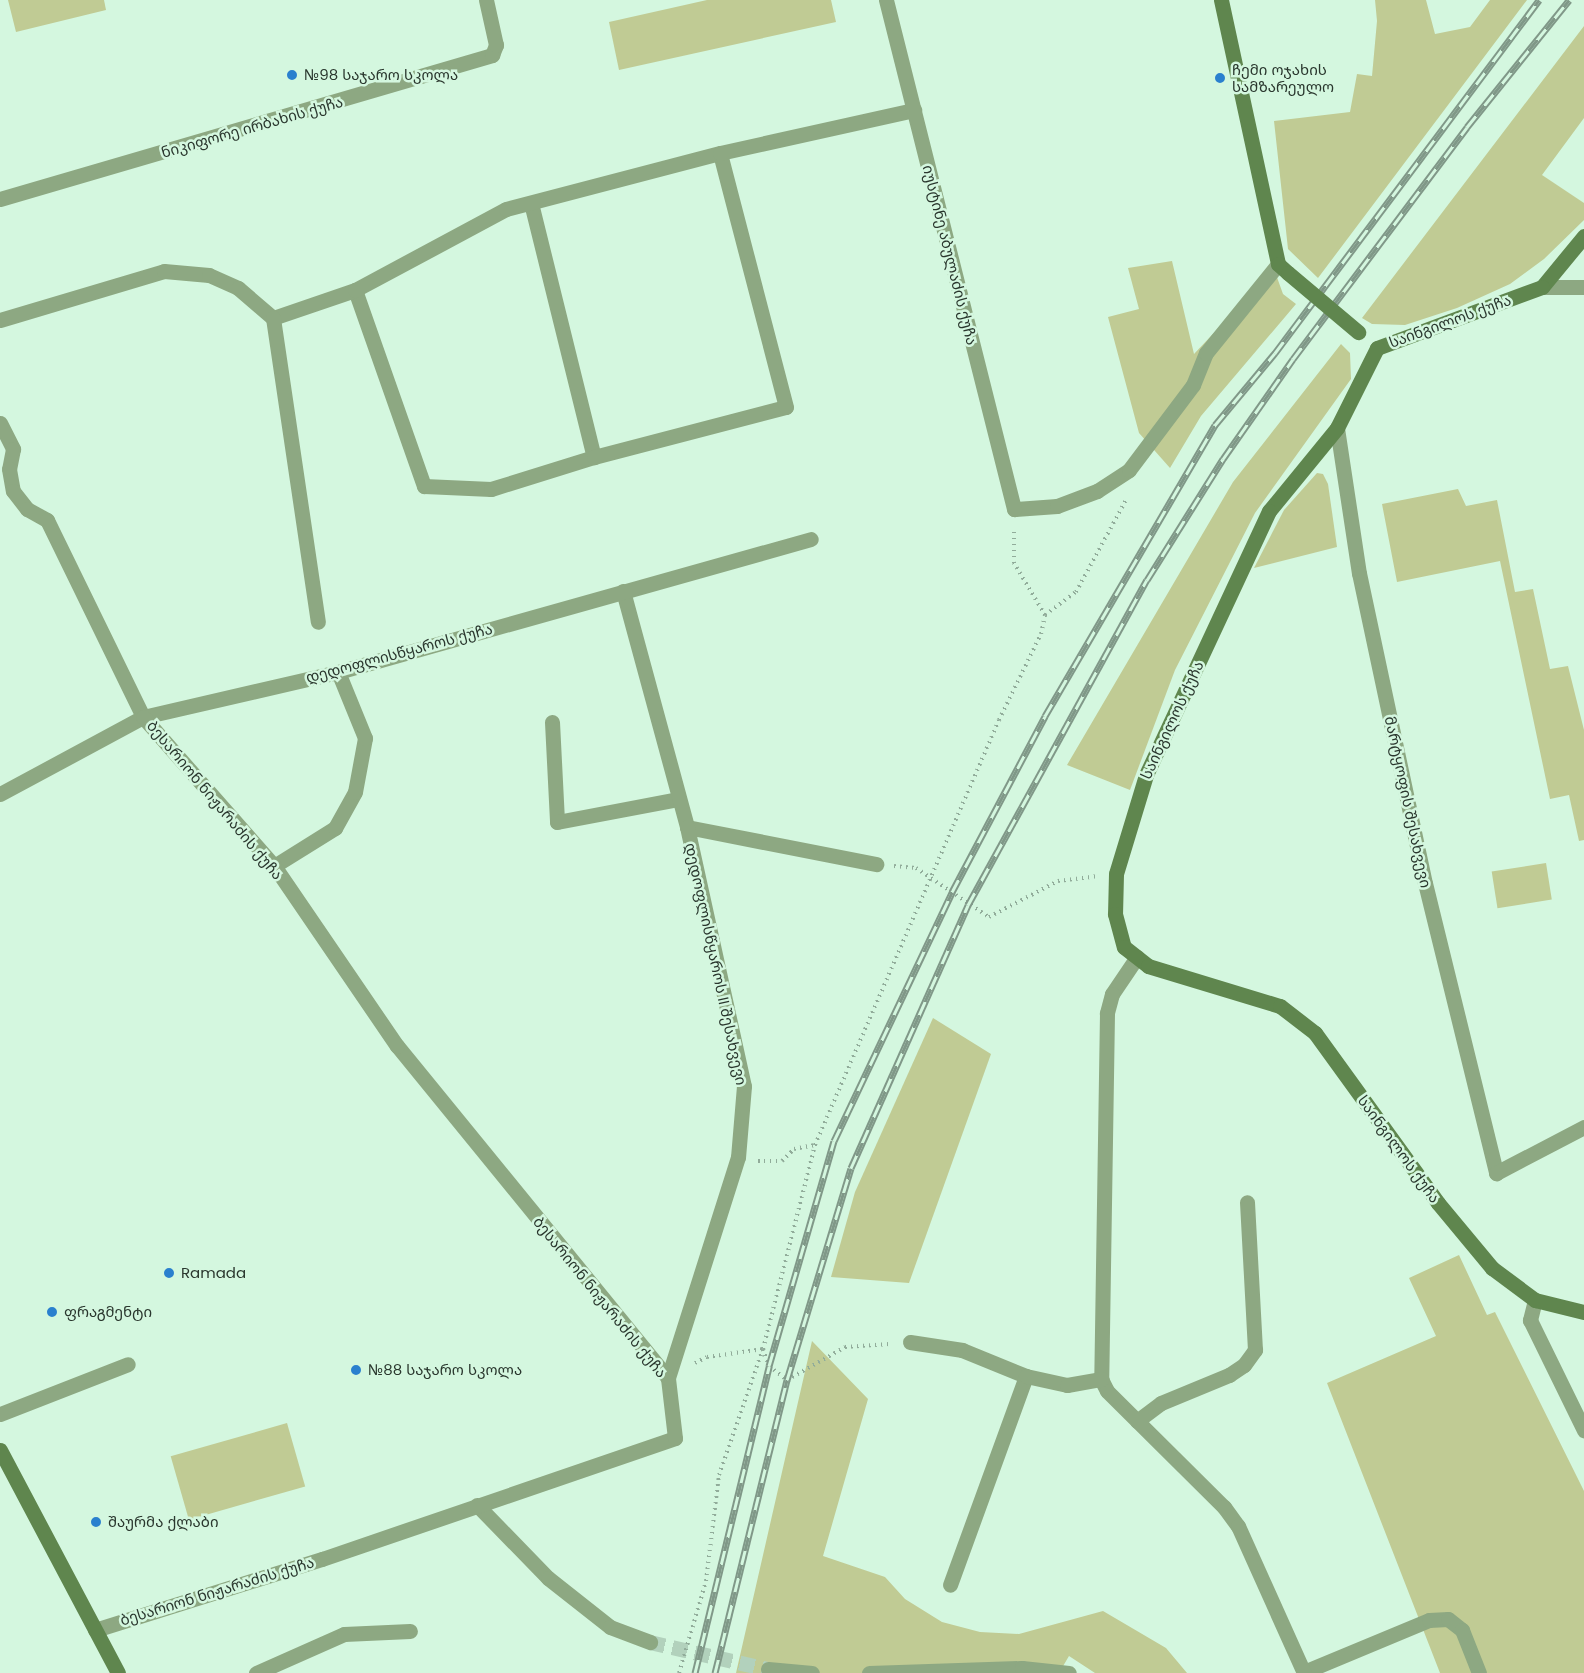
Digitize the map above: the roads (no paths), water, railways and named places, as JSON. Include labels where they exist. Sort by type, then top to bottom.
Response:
[{"type":"street","name":"ნიკიფორე ირბახის ქუჩა","points":[[0,199],[492,55],[495,45],[486,0]]},
{"type":"street","name":"იუსტინე აბულაძის ქუჩა","points":[[886,0],[1014,509],[1057,506],[1097,491],[1129,470],[1192,385],[1206,353],[1283,269]]},
{"type":"street","points":[[1221,0],[1283,269],[1377,348]]},
{"type":"street","points":[[273,318],[355,290],[506,209],[720,153],[914,110]]},
{"type":"street","points":[[355,290],[424,486],[491,489],[594,456],[786,407],[720,153]]},
{"type":"street","points":[[531,203],[594,456]]},
{"type":"street","points":[[1542,287],[1584,236]]},
{"type":"street","points":[[0,320],[164,271],[209,275],[238,288],[273,318],[318,622]]},
{"type":"street","points":[[1542,287],[1584,287]]},
{"type":"street","name":"საინგილოს ქუჩა","points":[[1542,287],[1377,348],[1337,428],[1269,511],[1146,775],[1116,874],[1115,914],[1124,947],[1148,966],[1280,1006],[1315,1033],[1446,1212],[1492,1268],[1535,1300],[1584,1312]]},
{"type":"street","name":"ბესარიონ ნიჟარაძის ქუჩა","points":[[0,423],[13,449],[9,469],[14,491],[27,509],[47,520],[143,717],[273,866],[397,1046],[668,1378],[675,1438],[322,1559],[95,1629]]},
{"type":"street","name":"მარტყოფის შესახვევი","points":[[1337,428],[1359,573],[1425,883],[1496,1173],[1584,1127]]},
{"type":"street","name":"დედოფლისწყაროს ქუჩა","points":[[0,794],[143,717],[338,672],[811,539]]},
{"type":"street","name":"დედოფლისწყაროს II შესახვევი","points":[[623,591],[687,827],[744,1086],[738,1157],[668,1378]]},
{"type":"street","points":[[273,866],[334,828],[355,792],[365,738],[338,672]]},
{"type":"street","points":[[552,722],[557,822],[679,799]]},
{"type":"street","name":"დედოფლისწყაროს II შესახვევი","points":[[687,827],[876,864]]},
{"type":"street","points":[[1137,957],[1112,994],[1107,1013],[1101,1379],[1107,1391],[1206,1487],[1238,1527],[1304,1672],[1429,1620],[1448,1619],[1462,1630],[1479,1673]]},
{"type":"street","points":[[1137,1421],[1161,1403],[1229,1375],[1244,1365],[1255,1350],[1247,1202]]},
{"type":"street","points":[[1535,1300],[1530,1320],[1584,1430]]},
{"type":"street","points":[[910,1342],[962,1350],[1026,1376],[1067,1385],[1101,1379]]},
{"type":"street","points":[[0,1414],[128,1364]]},
{"type":"street","points":[[950,1585],[1026,1376]]},
{"type":"street","points":[[0,1450],[118,1673]]},
{"type":"street","points":[[477,1505],[548,1578],[610,1628],[650,1642]]},
{"type":"street","points":[[256,1673],[344,1634],[410,1632]]},
{"type":"street","points":[[869,1673],[1022,1668],[1069,1673]]},
{"type":"street","points":[[768,1669],[812,1673]]},
{"type":"tunnel","points":[[650,1642],[768,1669]]},
{"type":"railway","points":[[695,1673],[769,1366],[834,1141],[952,892],[1045,716],[1215,425],[1275,353],[1539,0]]},
{"type":"railway","points":[[715,1673],[787,1380],[851,1168],[968,905],[1147,580],[1223,459],[1293,359],[1467,127],[1569,0]]},
{"type":"place","name":"№98 საჯარო სკოლა","points":[[292,75]]},
{"type":"place","name":"ჩემი ოჯახის სამზარეულო","points":[[1220,78]]},
{"type":"place","name":"Ramada","points":[[169,1273]]},
{"type":"place","name":"ფრაგმენტი","points":[[52,1312]]},
{"type":"place","name":"№88 საჯარო სკოლა","points":[[356,1370]]},
{"type":"place","name":"შაურმა ქლაბი","points":[[96,1522]]}]
